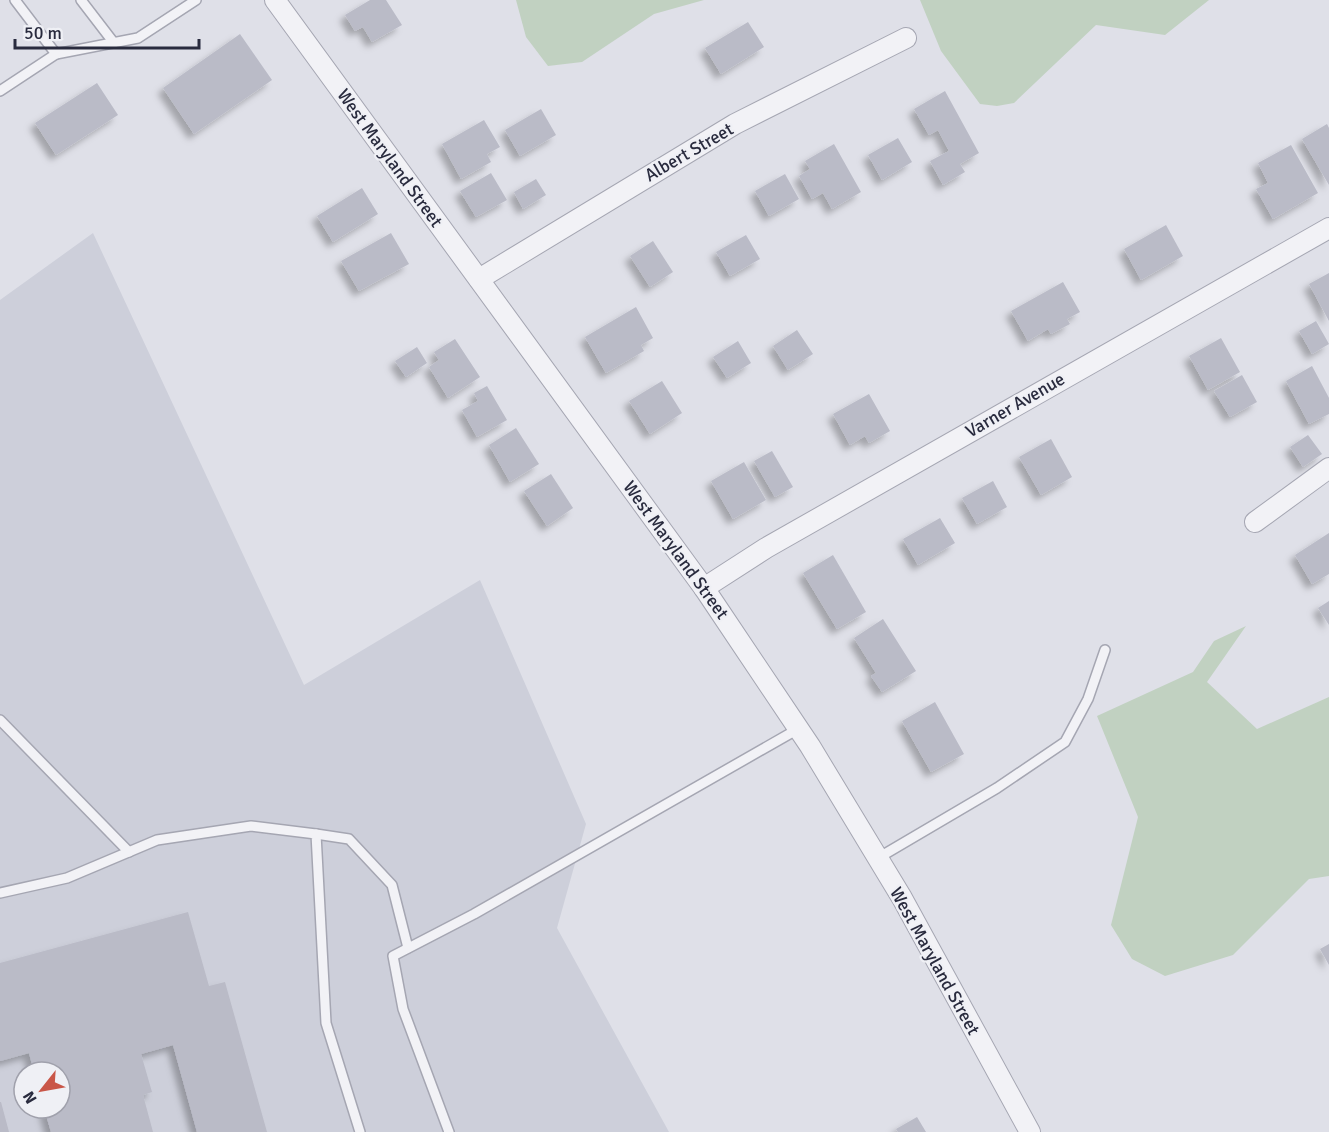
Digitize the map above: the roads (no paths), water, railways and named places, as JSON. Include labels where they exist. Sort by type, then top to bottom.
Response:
[{"type":"street","name":"West Maryland Street","points":[[274,0],[705,588],[798,729],[878,858],[1030,1132]]},
{"type":"street","name":"Albert Street","points":[[479,279],[735,124],[906,38]]},
{"type":"street","name":"Varner Avenue","points":[[705,588],[787,536],[1329,228]]},
{"type":"street","points":[[1255,522],[1329,468]]},
{"type":"lane","points":[[15,0],[56,54]]},
{"type":"lane","points":[[81,0],[114,43]]},
{"type":"lane","points":[[0,91],[56,54],[138,38],[196,0]]},
{"type":"lane","points":[[878,858],[997,788],[1065,742],[1088,699],[1105,650]]},
{"type":"lane","points":[[0,720],[129,852]]},
{"type":"lane","points":[[449,1132],[403,1009],[393,956],[474,914],[798,729]]},
{"type":"lane","points":[[0,893],[67,878],[157,840],[250,826],[316,834],[349,839],[392,885],[408,948]]},
{"type":"lane","points":[[316,834],[326,1023],[360,1132]]}]
